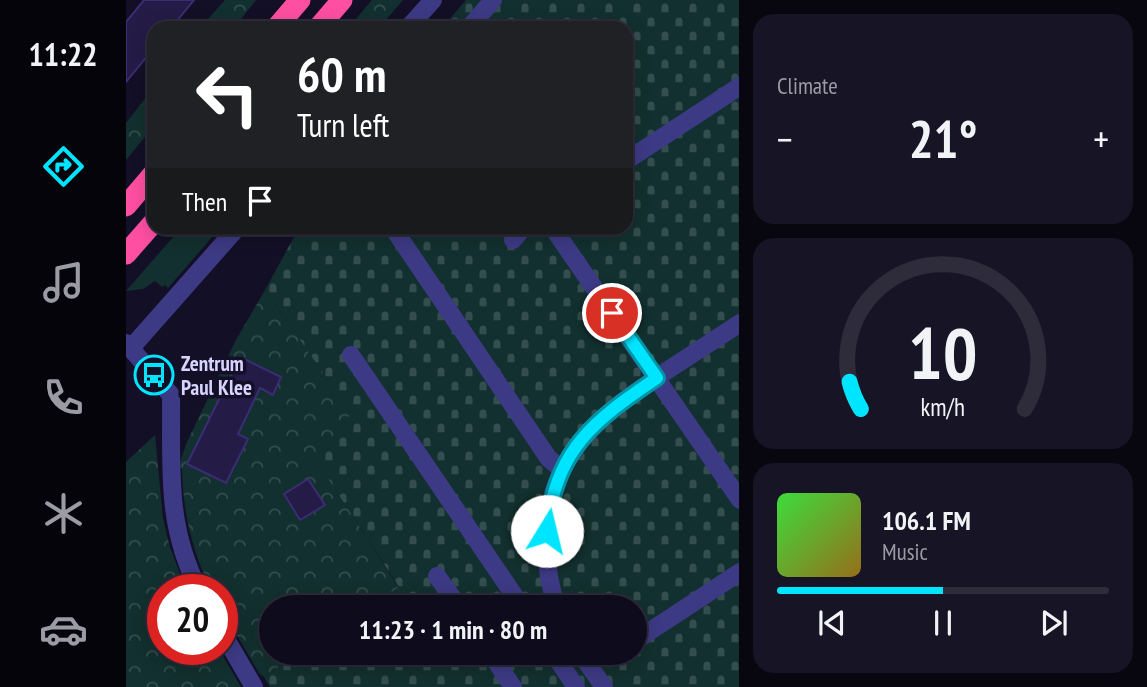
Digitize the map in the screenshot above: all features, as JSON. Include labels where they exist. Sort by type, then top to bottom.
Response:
[{"type":"highway","points":[[282,21],[300,0]]},
{"type":"highway","points":[[324,21],[342,0]]},
{"type":"highway","points":[[126,206],[147,181]]},
{"type":"highway","points":[[126,254],[147,230]]},
{"type":"street","points":[[414,21],[432,0]]},
{"type":"street","points":[[475,21],[493,0]]},
{"type":"street","points":[[633,156],[739,86]]},
{"type":"street","points":[[192,574],[180,544],[172,506],[171,395],[128,346],[231,235]]},
{"type":"street","points":[[398,235],[549,458],[562,469]]},
{"type":"street","points":[[558,235],[739,500]]},
{"type":"street","points":[[554,595],[550,579],[547,531],[550,503],[562,469],[581,439],[618,404],[739,323]]},
{"type":"street","points":[[351,355],[514,595]]},
{"type":"street","points":[[647,633],[739,572]]},
{"type":"street","points":[[437,576],[450,595]]},
{"type":"street","points":[[238,660],[254,687]]},
{"type":"street","points":[[498,665],[513,687]]},
{"type":"street","points":[[561,665],[575,685],[600,665]]},
{"type":"street","points":[[604,687],[605,665]]},
{"type":"green space","points":[[225,0],[256,0],[240,21],[206,21]]},
{"type":"green space","points":[[372,0],[403,0],[385,21],[354,21]]},
{"type":"green space","points":[[466,0],[739,0],[739,687],[270,687],[264,677],[282,665],[647,665],[647,595],[387,595],[399,587],[316,460],[351,413],[265,290],[295,235],[633,235],[633,21],[448,21]]},
{"type":"green space","points":[[147,96],[147,134],[126,160],[126,123]]},
{"type":"green space","points":[[175,235],[214,235],[168,288],[155,281],[143,289],[126,291]]},
{"type":"green space","points":[[265,290],[352,414],[317,460],[399,588],[388,595],[259,595],[259,665],[282,665],[264,677],[238,637],[238,574],[204,574],[190,531],[184,501],[182,469],[179,466],[186,444],[236,340]]},
{"type":"green space","points":[[155,435],[163,519],[180,574],[147,574],[147,665],[228,665],[241,687],[126,687],[126,462]]},
{"type":"building","points":[[144,0],[194,0],[177,21],[147,21],[147,56],[126,82],[126,22]]},
{"type":"building","points":[[240,357],[281,377],[273,395],[260,388],[238,434],[248,439],[226,483],[187,464]]},
{"type":"building","points":[[308,479],[325,505],[300,520],[284,494]]},
{"type":"place","name":"Zentrum Paul Klee","points":[[154,375]]},
{"type":"route","points":[[547,531],[550,503],[556,483],[581,439],[608,411],[657,378],[612,313]]}]
